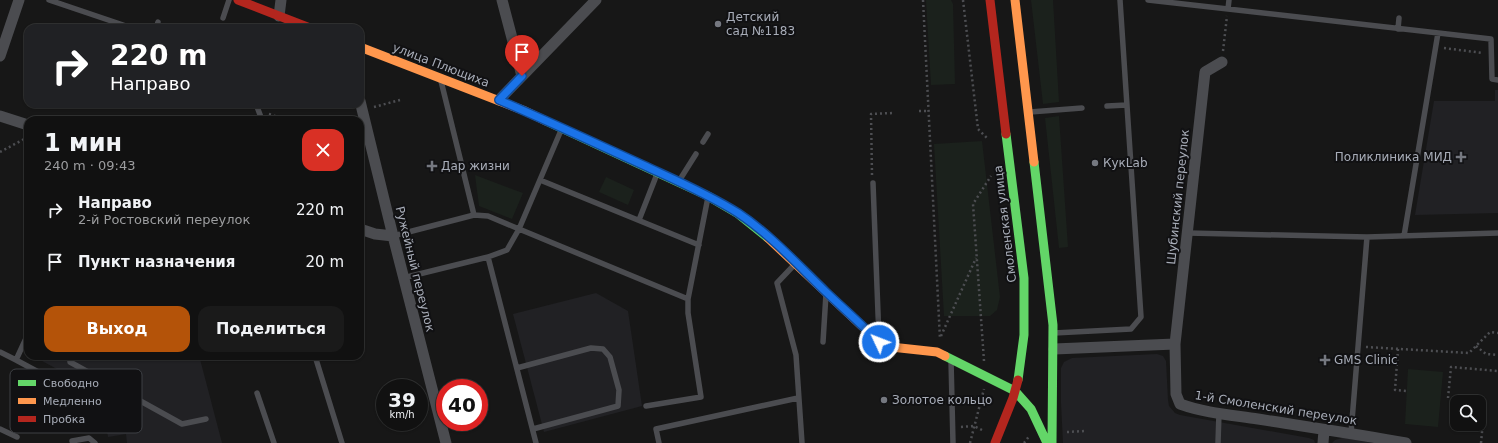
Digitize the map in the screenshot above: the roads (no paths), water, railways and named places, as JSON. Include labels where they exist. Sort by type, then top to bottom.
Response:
[{"type":"main road","points":[[238,0],[300,24]]},
{"type":"main road","name":"Смоленская улица","points":[[990,0],[1024,278],[1024,333],[1022,355],[1015,391],[995,443]]},
{"type":"main road","points":[[1015,0],[1053,333],[1052,443]]},
{"type":"main road","points":[[1017,16],[1018,0]]},
{"type":"main road","name":"улица Плющиха","points":[[364,49],[499,100],[562,127],[708,196],[737,213],[760,230],[796,262],[879,342],[902,350],[937,352],[1015,391],[1024,399],[1033,411],[1047,443]]},
{"type":"street","points":[[0,56],[19,0]]},
{"type":"street","points":[[279,16],[281,0]]},
{"type":"street","points":[[502,0],[522,76]]},
{"type":"street","points":[[499,100],[596,0]]},
{"type":"street","name":"Шубинский переулок","points":[[1175,344],[1205,72],[1222,62]]},
{"type":"street","points":[[0,116],[24,124]]},
{"type":"street","name":"Ружейный переулок","points":[[364,118],[403,278],[446,443]]},
{"type":"street","points":[[364,231],[393,236]]},
{"type":"street","points":[[1054,349],[1175,344]]},
{"type":"street","name":"1-й Смоленский переулок","points":[[1175,344],[1176,394],[1180,404],[1219,413],[1351,433],[1366,439],[1406,443]]},
{"type":"street","points":[[1323,443],[1324,430]]},
{"type":"lane","points":[[49,0],[120,24]]},
{"type":"lane","points":[[223,18],[229,0]]},
{"type":"lane","points":[[1053,333],[1131,329],[1141,317],[1120,0]]},
{"type":"lane","points":[[1148,0],[1491,39],[1492,79],[1498,80]]},
{"type":"lane","points":[[1228,9],[1229,0]]},
{"type":"lane","points":[[1398,29],[1399,18]]},
{"type":"lane","points":[[1404,236],[1438,33]]},
{"type":"lane","points":[[440,78],[474,215]]},
{"type":"lane","points":[[1107,106],[1127,105]]},
{"type":"lane","points":[[1028,112],[1082,108]]},
{"type":"lane","points":[[403,278],[488,257],[507,250],[519,229],[562,127]]},
{"type":"lane","points":[[703,142],[708,134]]},
{"type":"lane","points":[[679,182],[696,154]]},
{"type":"lane","points":[[639,220],[658,172]]},
{"type":"lane","points":[[540,180],[699,245]]},
{"type":"lane","points":[[873,183],[879,342]]},
{"type":"lane","points":[[646,406],[701,397],[688,313],[688,299],[708,196]]},
{"type":"lane","points":[[393,236],[474,215],[488,216],[688,299]]},
{"type":"lane","points":[[1188,233],[1367,237],[1498,233]]},
{"type":"lane","points":[[1351,433],[1367,237]]},
{"type":"lane","points":[[488,257],[536,443]]},
{"type":"lane","points":[[796,262],[777,283],[796,355],[802,443]]},
{"type":"lane","points":[[823,342],[826,292]]},
{"type":"lane","points":[[16,360],[24,343]]},
{"type":"lane","points":[[517,368],[592,348],[602,349],[610,357],[619,390],[618,406],[532,429]]},
{"type":"lane","points":[[0,352],[33,369]]},
{"type":"lane","points":[[951,358],[953,443]]},
{"type":"lane","points":[[70,360],[70,362],[83,369]]},
{"type":"lane","points":[[316,360],[342,443]]},
{"type":"lane","points":[[257,393],[274,443]]},
{"type":"lane","points":[[659,443],[656,429],[798,398]]},
{"type":"lane","points":[[142,402],[182,424],[206,419]]},
{"type":"lane","points":[[1218,443],[1219,413]]},
{"type":"lane","points":[[0,429],[17,437]]},
{"type":"lane","points":[[72,441],[89,438],[94,443]]},
{"type":"place","name":"Детский сад №1183","points":[[718,24]]},
{"type":"place","name":"Поликлиника МИД","points":[[1461,157]]},
{"type":"place","name":"КукLab","points":[[1095,163]]},
{"type":"place","name":"Дар жизни","points":[[432,166]]},
{"type":"place","name":"GMS Clinic","points":[[1325,360]]},
{"type":"place","name":"Золотое кольцо","points":[[884,400]]}]
